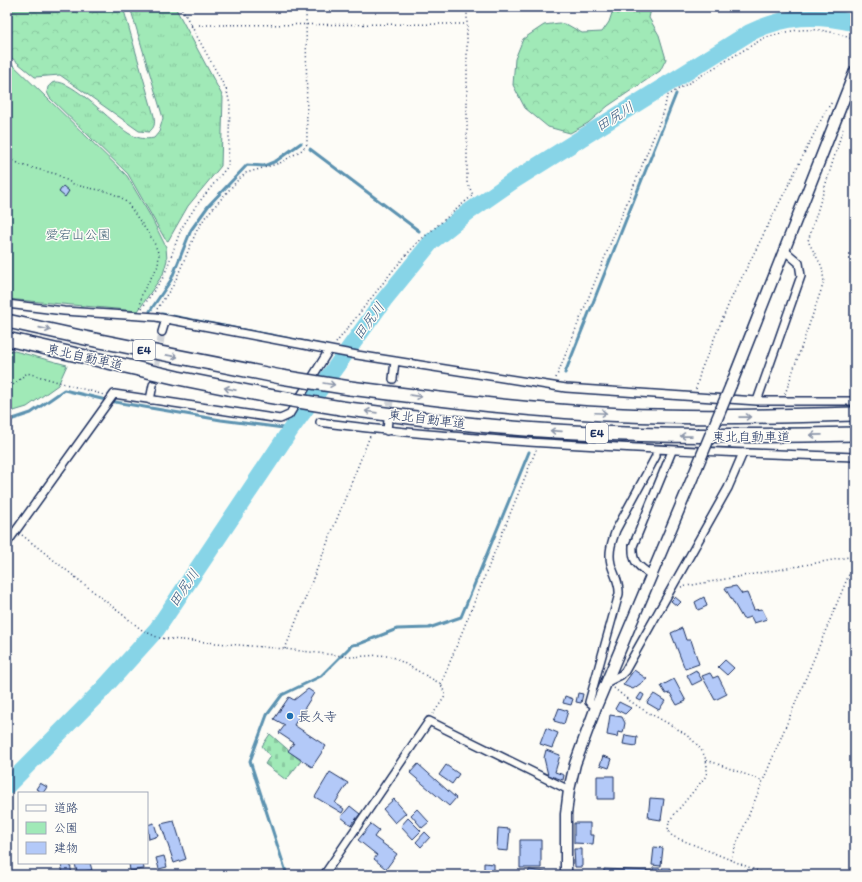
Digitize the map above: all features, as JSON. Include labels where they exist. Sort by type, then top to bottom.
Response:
[{"type":"highway","name":"東北自動車道","points":[[7,321],[281,377],[424,398],[578,412],[657,416],[743,417],[855,414]]},
{"type":"highway","name":"東北自動車道","points":[[7,339],[178,378],[268,396],[341,408],[500,427],[576,432],[743,437],[855,434]]},
{"type":"street","points":[[566,875],[566,814],[569,790],[575,764],[596,707],[731,384],[855,71]]},
{"type":"street","points":[[757,401],[801,276],[799,263],[784,250]]},
{"type":"street","points":[[7,304],[64,311],[156,317],[331,351],[553,386],[757,401],[855,401]]},
{"type":"street","points":[[162,332],[166,319]]},
{"type":"street","points":[[7,543],[114,394],[280,419],[285,418],[289,414],[331,351]]},
{"type":"street","points":[[394,379],[395,361]]},
{"type":"street","points":[[150,400],[153,385]]},
{"type":"street","points":[[387,431],[388,420]]},
{"type":"street","points":[[320,422],[373,430],[656,450],[855,456]]},
{"type":"street","points":[[596,707],[589,702],[619,594],[620,585],[611,564],[610,555],[612,543],[616,530],[656,456],[656,450]]},
{"type":"street","points":[[652,576],[635,563],[633,546],[672,451]]},
{"type":"street","points":[[607,682],[621,676],[625,671],[728,488],[743,453]]},
{"type":"street","points":[[324,875],[429,721],[569,790]]},
{"type":"path","points":[[139,315],[144,304],[164,276],[181,229],[196,206],[225,172],[230,160],[230,105],[227,91],[181,7]]},
{"type":"path","points":[[156,317],[158,307],[174,284],[197,230],[206,216],[237,181],[252,171],[280,163],[302,150],[307,144],[306,7]]},
{"type":"path","points":[[331,351],[417,243],[473,195],[469,190],[467,182],[467,7]]},
{"type":"path","points":[[191,25],[467,24]]},
{"type":"path","points":[[553,386],[664,111],[667,96],[764,38],[780,33],[816,29],[835,32],[855,40]]},
{"type":"path","points":[[694,397],[701,370],[730,301],[825,112],[834,99]]},
{"type":"path","points":[[783,402],[786,385],[824,282],[822,267],[808,241],[844,128]]},
{"type":"path","points":[[7,156],[22,165],[56,174],[75,185],[109,192],[122,198],[128,204],[153,240],[159,255],[158,266],[142,293],[139,315]]},
{"type":"path","points":[[7,390],[27,374],[112,397]]},
{"type":"path","points":[[285,649],[373,430]]},
{"type":"path","points":[[440,684],[539,442]]},
{"type":"path","points":[[16,530],[142,630],[159,638],[285,649],[344,656],[380,655],[392,657],[440,684],[445,694],[444,698],[429,721]]},
{"type":"path","points":[[670,589],[855,556]]},
{"type":"path","points":[[730,860],[855,560]]},
{"type":"path","points":[[607,682],[636,706],[683,731],[707,760],[708,768],[706,776],[668,822],[668,830],[672,836],[768,875]]},
{"type":"path","points":[[707,760],[763,781]]},
{"type":"green space","points":[[7,7],[123,7],[154,116],[152,129],[149,132],[139,131],[60,75],[35,77],[7,54]]},
{"type":"green space","points":[[130,7],[175,7],[223,97],[221,166],[188,206],[168,241],[165,239],[128,174],[50,98],[47,92],[48,87],[53,82],[63,83],[82,95],[128,133],[141,138],[154,138],[159,132],[163,118]]},
{"type":"green space","points":[[614,7],[656,7],[651,9],[649,18],[659,35],[666,59],[660,71],[608,106],[588,123],[570,133],[548,127],[525,108],[513,85],[515,59],[523,39],[544,25],[559,23],[568,25],[582,33],[602,32],[609,22]]},
{"type":"green space","name":"愛宕山公園","points":[[7,59],[127,176],[151,217],[166,247],[167,260],[163,274],[138,311],[7,299]]},
{"type":"green space","points":[[7,349],[67,365],[58,385],[27,407],[7,413]]},
{"type":"green space","points":[[270,734],[301,761],[286,780],[265,764],[270,756],[262,746]]},
{"type":"building","points":[[63,186],[69,191],[65,197],[59,192]]},
{"type":"building","points":[[736,586],[742,594],[747,593],[754,610],[762,609],[767,619],[754,623],[751,617],[743,619],[725,588]]},
{"type":"building","points":[[675,597],[681,602],[677,606],[671,601]]},
{"type":"building","points":[[704,597],[707,606],[698,610],[695,602]]},
{"type":"building","points":[[682,628],[686,640],[691,640],[699,664],[685,669],[671,633]]},
{"type":"building","points":[[725,660],[734,668],[727,675],[718,667]]},
{"type":"building","points":[[634,670],[647,679],[633,689],[623,685]]},
{"type":"building","points":[[696,670],[702,680],[692,685],[687,675]]},
{"type":"building","points":[[710,673],[713,678],[718,676],[727,694],[715,700],[702,676]]},
{"type":"building","points":[[674,679],[686,701],[677,705],[670,693],[666,694],[661,686]]},
{"type":"building","points":[[308,689],[314,693],[294,725],[326,746],[312,767],[288,751],[294,743],[279,733],[285,725],[274,719],[289,697],[294,700]]},
{"type":"building","points":[[578,693],[583,694],[581,703],[576,702]]},
{"type":"building","points":[[641,693],[644,695],[641,701],[637,699]]},
{"type":"building","points":[[654,694],[665,701],[659,710],[647,703]]},
{"type":"building","points":[[565,696],[573,699],[571,705],[563,703]]},
{"type":"building","points":[[619,702],[631,708],[625,714],[615,709]]},
{"type":"building","points":[[559,708],[568,711],[564,724],[554,721]]},
{"type":"building","points":[[610,715],[622,717],[625,723],[623,733],[618,732],[617,737],[607,735]]},
{"type":"building","points":[[546,728],[558,733],[552,748],[540,744]]},
{"type":"building","points":[[625,735],[637,737],[636,746],[623,744]]},
{"type":"building","points":[[546,750],[560,755],[555,772],[564,775],[563,780],[548,775],[544,758]]},
{"type":"building","points":[[603,756],[612,759],[609,768],[600,765]]},
{"type":"building","points":[[418,764],[456,798],[449,806],[410,773]]},
{"type":"building","points":[[446,765],[459,774],[452,784],[439,775]]},
{"type":"building","points":[[330,772],[348,783],[335,803],[344,809],[342,813],[315,797]]},
{"type":"building","points":[[597,776],[614,776],[614,799],[597,799]]},
{"type":"building","points":[[40,783],[47,787],[44,792],[36,789]]},
{"type":"building","points":[[650,798],[664,799],[661,820],[648,818]]},
{"type":"building","points":[[394,799],[406,813],[395,823],[383,809]]},
{"type":"building","points":[[350,806],[360,814],[351,825],[341,817]]},
{"type":"building","points":[[417,809],[429,822],[422,828],[411,815]]},
{"type":"building","points":[[408,818],[421,831],[413,839],[401,826]]},
{"type":"building","points":[[174,821],[186,859],[174,863],[161,824]]},
{"type":"building","points":[[154,823],[158,836],[149,839],[148,825]]},
{"type":"building","points":[[574,823],[590,823],[590,835],[594,835],[593,844],[574,843]]},
{"type":"building","points":[[371,824],[379,830],[374,837],[397,854],[386,869],[374,859],[377,855],[358,840]]},
{"type":"building","points":[[498,828],[510,829],[508,851],[497,850]]},
{"type":"building","points":[[425,832],[430,837],[421,847],[416,842]]},
{"type":"building","points":[[520,840],[541,840],[541,868],[520,868]]},
{"type":"building","points":[[654,847],[663,848],[661,866],[652,865]]},
{"type":"building","points":[[574,849],[582,849],[582,867],[575,867]]},
{"type":"building","points":[[164,856],[167,867],[159,869],[156,858]]},
{"type":"building","points":[[484,863],[494,864],[494,875],[479,875],[479,871],[484,871]]},
{"type":"building","points":[[61,864],[70,864],[72,875],[63,875]]},
{"type":"building","points":[[75,864],[90,864],[92,870],[77,873]]},
{"type":"building","points":[[129,864],[143,864],[144,869],[130,871]]},
{"type":"building","points":[[653,868],[660,868],[660,875],[653,875]]},
{"type":"building","points":[[662,868],[670,868],[670,875],[662,875]]},
{"type":"building","points":[[604,869],[652,871],[652,875],[604,875]]},
{"type":"building","points":[[529,870],[546,872],[545,875],[528,875]]},
{"type":"building","points":[[689,872],[689,875],[675,875],[674,873]]},
{"type":"waterway","name":"田尻川","points":[[7,786],[101,691],[157,629],[291,429],[384,300],[432,241],[467,213],[513,181],[749,33],[776,23],[801,18],[827,18],[855,23]]},
{"type":"waterway","name":"田尻川","points":[[670,83],[673,88]]},
{"type":"waterway","points":[[565,373],[676,94]]},
{"type":"waterway","points":[[150,311],[171,280],[191,230],[209,205],[247,165],[264,166],[276,161],[301,143]]},
{"type":"waterway","points":[[310,149],[419,231]]},
{"type":"waterway","points":[[162,314],[327,346]]},
{"type":"waterway","points":[[7,421],[31,413],[64,390],[106,400]]},
{"type":"waterway","points":[[115,402],[221,420],[291,429]]},
{"type":"waterway","points":[[287,875],[250,761],[267,715],[282,695],[321,676],[352,645],[359,644],[397,629],[429,628],[461,617],[529,452]]},
{"type":"tunnel","points":[[153,385],[162,332]]},
{"type":"tunnel","points":[[388,416],[393,379]]},
{"type":"place","name":"長久寺","points":[[290,716]]}]
